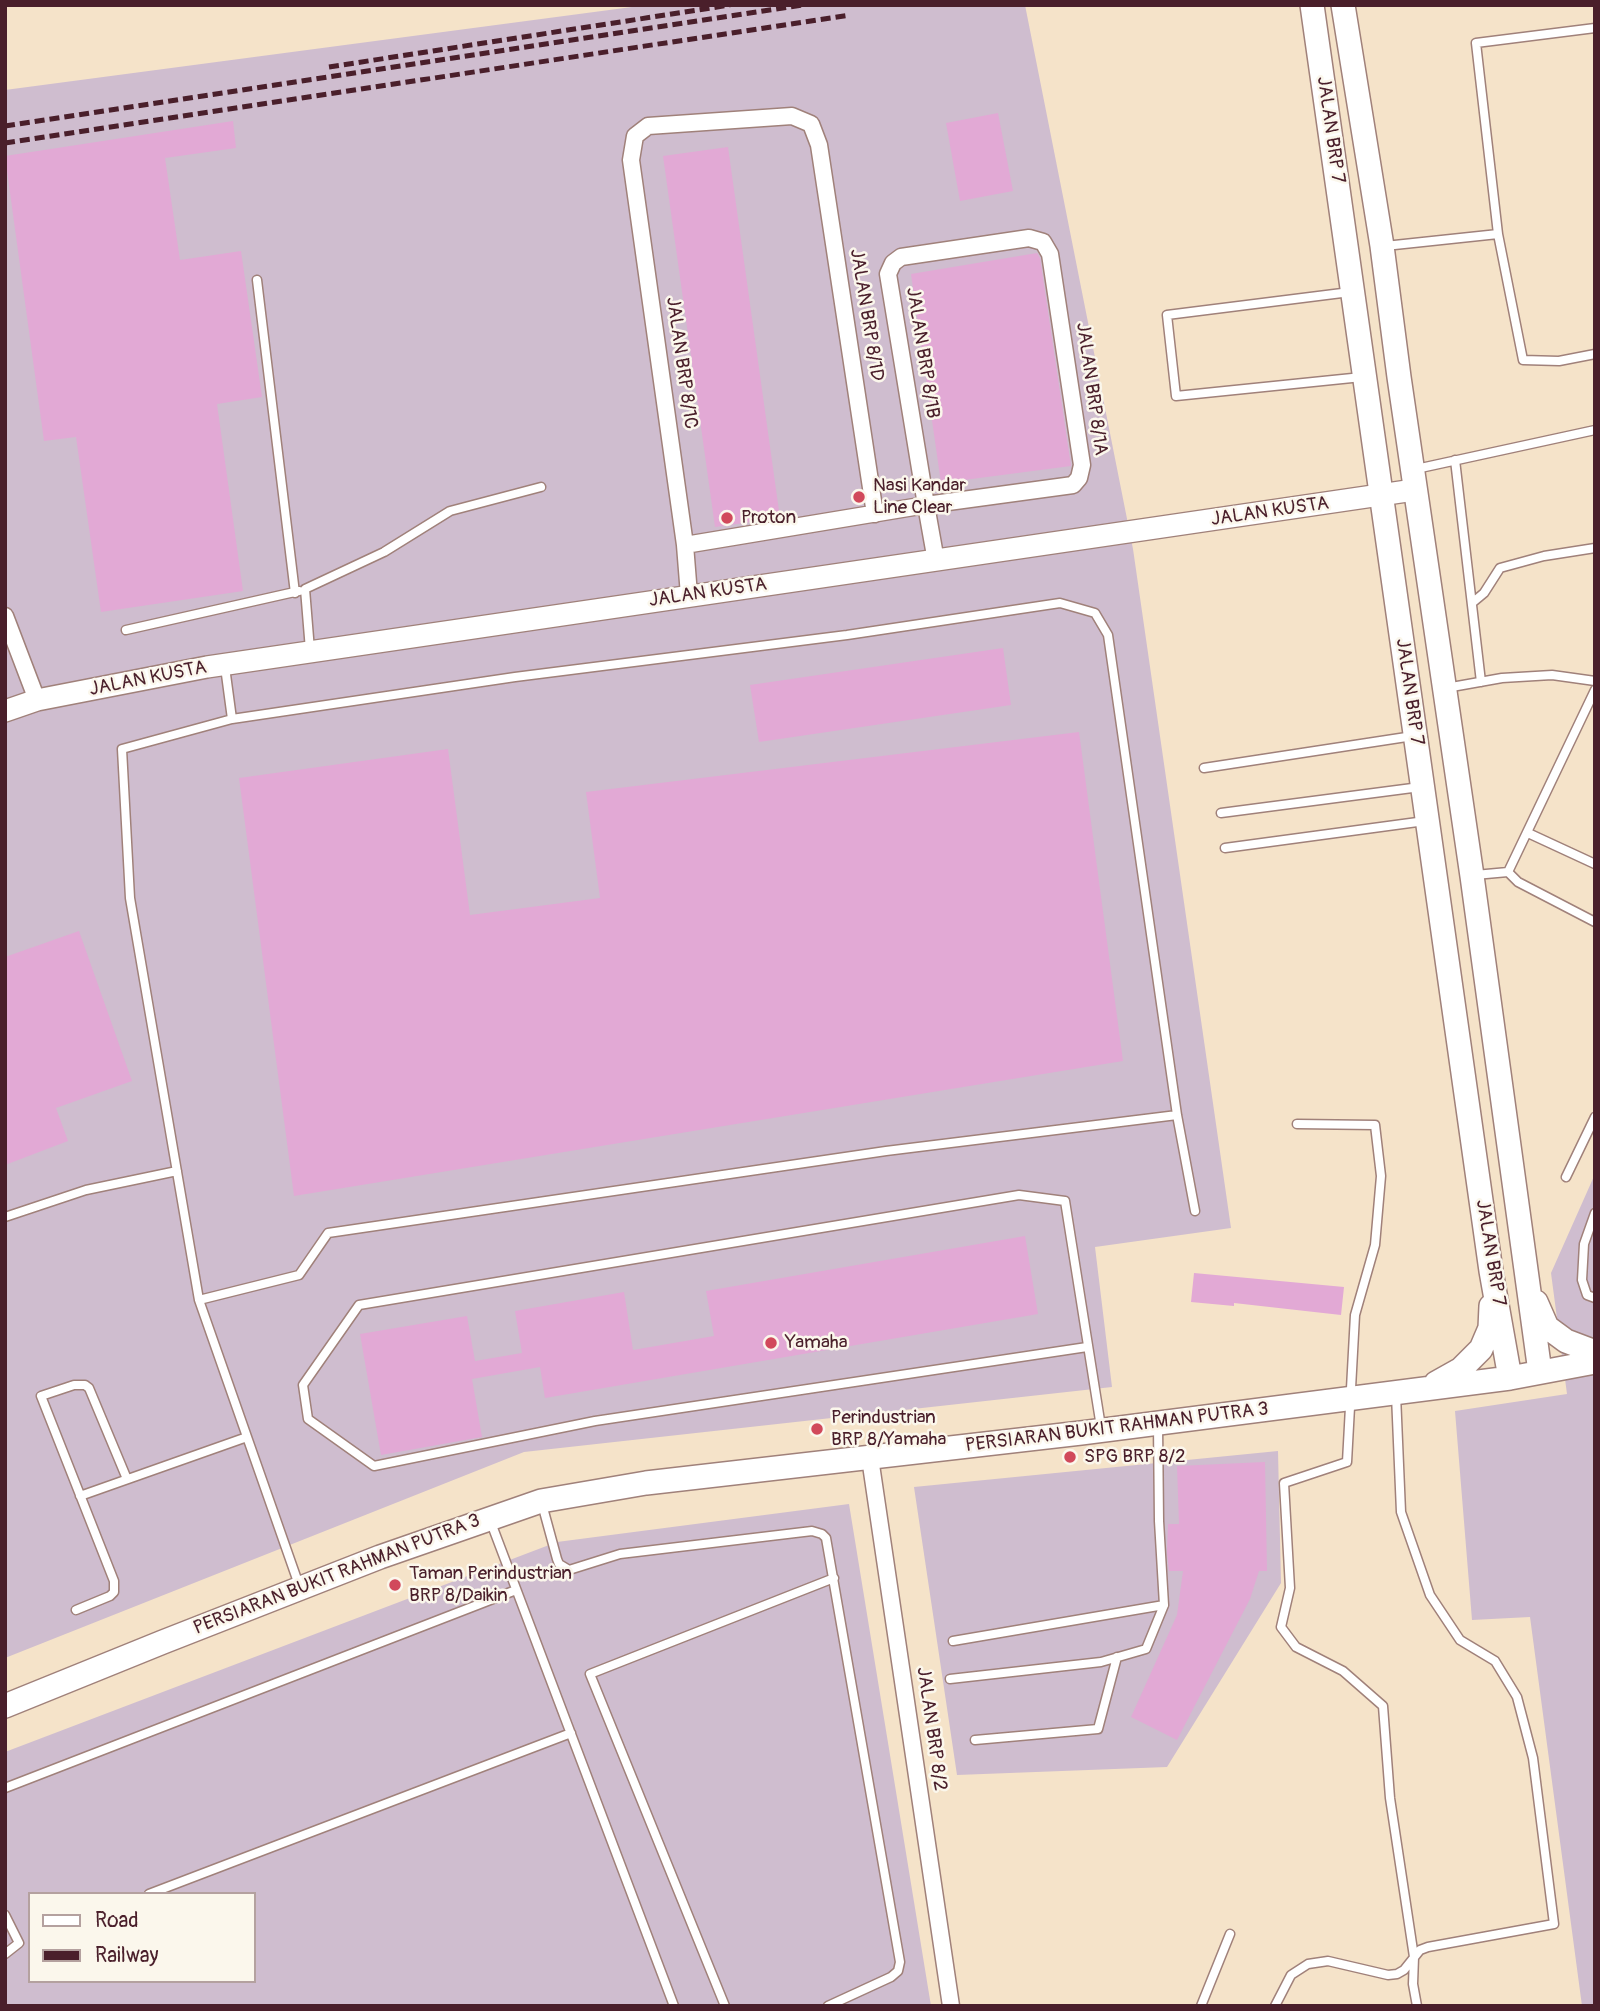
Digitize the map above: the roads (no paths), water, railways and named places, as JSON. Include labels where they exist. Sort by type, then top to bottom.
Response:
[{"type":"main road","name":"JALAN BRP 7","points":[[1312,5],[1492,1271],[1510,1378]]},
{"type":"main road","name":"JALAN BRP 7","points":[[1343,5],[1382,246],[1540,1372]]},
{"type":"main road","points":[[1523,1255],[1539,1310],[1548,1327],[1566,1341],[1595,1352]]},
{"type":"main road","points":[[1425,1388],[1461,1369],[1481,1349],[1490,1328],[1492,1271]]},
{"type":"main road","name":"PERSIARAN BUKIT RAHMAN PUTRA 3","points":[[5,1706],[300,1588],[489,1518],[541,1502],[646,1482],[1102,1430],[1510,1378],[1595,1362]]},
{"type":"street","name":"JALAN BRP 8/1D","points":[[635,136],[648,126],[713,121],[792,116],[811,124],[819,145],[875,514]]},
{"type":"street","name":"JALAN BRP 8/1C","points":[[635,136],[631,160],[690,595]]},
{"type":"street","name":"JALAN BRP 8/1B","points":[[936,561],[888,274],[893,263],[901,257],[1029,238],[1043,242]]},
{"type":"street","name":"JALAN BRP 8/1A","points":[[685,545],[926,505],[1073,485],[1079,478],[1082,465],[1050,254],[1043,242]]},
{"type":"street","name":"JALAN KUSTA","points":[[5,711],[37,700],[225,665],[1382,496],[1413,480]]},
{"type":"street","points":[[5,615],[10,642],[37,700]]},
{"type":"street","name":"JALAN BRP 8/2","points":[[870,1458],[951,2006]]},
{"type":"lane","points":[[1595,29],[1476,43],[1498,234],[1523,360],[1559,361],[1595,354]]},
{"type":"lane","points":[[1382,246],[1498,234]]},
{"type":"lane","points":[[257,280],[295,593]]},
{"type":"lane","points":[[1353,291],[1167,315],[1176,396],[1365,377]]},
{"type":"lane","points":[[1413,480],[1455,460],[1595,430]]},
{"type":"lane","points":[[1455,460],[1481,682]]},
{"type":"lane","points":[[126,630],[295,593],[384,552],[450,512],[541,487]]},
{"type":"lane","points":[[1472,603],[1484,593],[1500,568],[1545,556],[1595,548]]},
{"type":"lane","points":[[305,589],[311,653]]},
{"type":"lane","points":[[300,1588],[199,1300],[130,898],[122,749],[232,719],[515,677],[847,635],[1060,603],[1095,613],[1108,635],[1177,1115],[1195,1211]]},
{"type":"lane","points":[[225,665],[232,719]]},
{"type":"lane","points":[[1443,688],[1552,675],[1595,681]]},
{"type":"lane","points":[[1508,872],[1595,690]]},
{"type":"lane","points":[[1204,768],[1416,735]]},
{"type":"lane","points":[[1221,813],[1423,786]]},
{"type":"lane","points":[[1225,848],[1428,820]]},
{"type":"lane","points":[[1528,833],[1595,864]]},
{"type":"lane","points":[[1472,876],[1508,872]]},
{"type":"lane","points":[[1508,872],[1518,882],[1595,922]]},
{"type":"lane","points":[[199,1300],[299,1275],[328,1233],[886,1151],[1177,1115]]},
{"type":"lane","points":[[1566,1177],[1595,1117]]},
{"type":"lane","points":[[1297,1124],[1375,1125],[1381,1177],[1375,1245],[1355,1315],[1347,1462],[1284,1483],[1290,1588],[1281,1627],[1296,1647],[1343,1671],[1382,1706],[1390,1798],[1414,1956],[1413,1984],[1417,2006]]},
{"type":"lane","points":[[5,1217],[86,1190],[177,1171]]},
{"type":"lane","points":[[1087,1347],[595,1421],[374,1466],[308,1419],[303,1385],[359,1305],[1019,1195],[1065,1201],[1102,1430]]},
{"type":"lane","points":[[1595,1213],[1584,1244],[1581,1280],[1587,1295],[1595,1298]]},
{"type":"lane","points":[[76,1610],[106,1599],[114,1592],[115,1586],[41,1396],[74,1385],[85,1385],[89,1388],[127,1479]]},
{"type":"lane","points":[[1275,2006],[1291,1975],[1308,1964],[1328,1961],[1388,1975],[1404,1970],[1414,1956],[1427,1947],[1554,1924],[1533,1758],[1517,1697],[1495,1661],[1460,1640],[1430,1595],[1401,1512],[1396,1392]]},
{"type":"lane","points":[[950,1679],[1101,1662],[1146,1649],[1164,1605],[1159,1521],[1158,1422]]},
{"type":"lane","points":[[80,1496],[247,1437]]},
{"type":"lane","points":[[541,1502],[559,1564],[569,1570],[620,1554],[812,1531],[822,1534],[828,1543],[900,1966],[891,1977],[828,2006]]},
{"type":"lane","points":[[489,1518],[674,2006]]},
{"type":"lane","points":[[725,2006],[590,1674],[834,1578]]},
{"type":"lane","points":[[5,1788],[516,1590]]},
{"type":"lane","points":[[953,1641],[1164,1605]]},
{"type":"lane","points":[[975,1740],[1098,1729],[1117,1657]]},
{"type":"lane","points":[[154,1892],[571,1733]]},
{"type":"lane","points":[[5,1915],[19,1943]]},
{"type":"lane","points":[[1201,2006],[1230,1934]]},
{"type":"lane","points":[[5,1954],[28,1940]]},
{"type":"railway","points":[[329,67],[730,5]]},
{"type":"railway","points":[[5,126],[803,5]]},
{"type":"railway","points":[[5,143],[850,15]]},
{"type":"place","name":"Nasi Kandar Line Clear","points":[[859,497]]},
{"type":"place","name":"Proton","points":[[727,518]]},
{"type":"place","name":"Yamaha","points":[[771,1343]]},
{"type":"place","name":"Perindustrian BRP 8/Yamaha","points":[[817,1429]]},
{"type":"place","name":"SPG BRP 8/2","points":[[1070,1457]]},
{"type":"place","name":"Taman Perindustrian BRP 8/Daikin","points":[[395,1585]]}]
